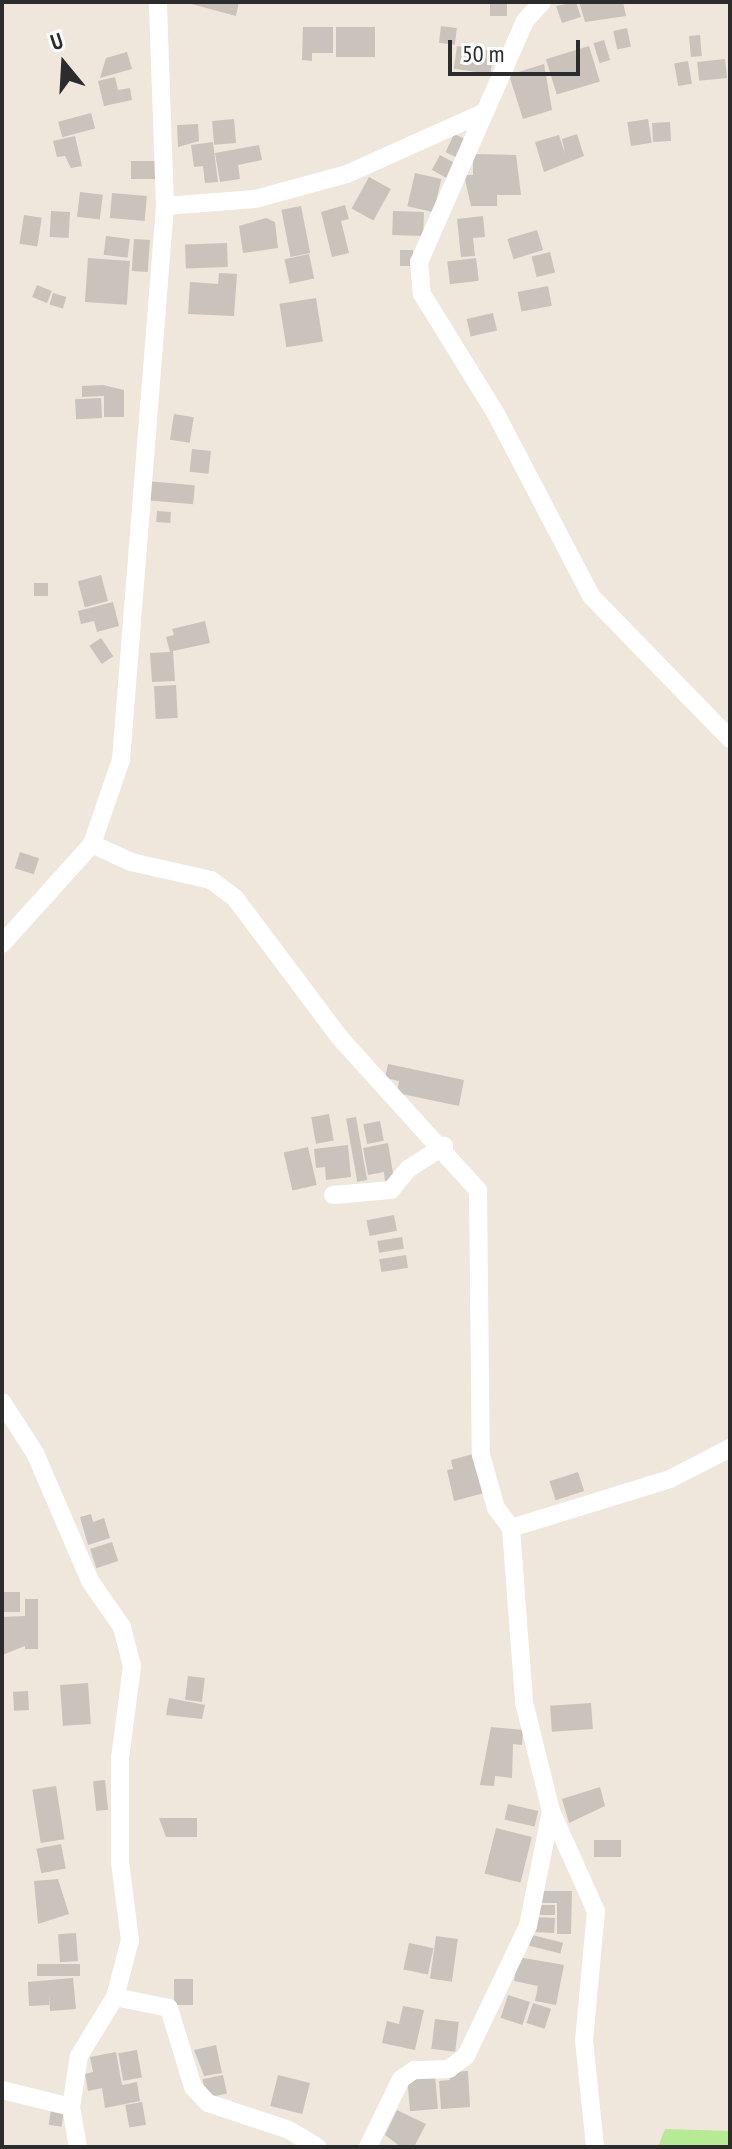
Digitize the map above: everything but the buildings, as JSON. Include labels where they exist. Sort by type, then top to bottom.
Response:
[{"type":"street","points":[[2,944],[92,844],[121,760],[165,206],[158,2]]},
{"type":"street","points":[[542,2],[525,21],[419,262],[422,294],[496,414],[591,596],[730,739]]},
{"type":"street","points":[[165,206],[255,199],[347,174],[485,112]]},
{"type":"street","points":[[92,844],[131,862],[211,880],[235,898],[340,1038],[474,1180],[480,1201],[481,1455],[496,1508],[511,1528],[524,1702],[551,1811],[596,1911],[584,2040],[595,2147]]},
{"type":"street","points":[[333,1195],[391,1190],[408,1169],[444,1146]]},
{"type":"street","points":[[2,1402],[35,1453],[90,1581],[122,1627],[132,1666],[120,1758],[120,1862],[130,1940],[115,1997],[79,2056],[71,2107],[78,2147]]},
{"type":"street","points":[[511,1528],[670,1479],[730,1448]]},
{"type":"street","points":[[368,2147],[401,2079],[414,2070],[458,2065],[472,2044],[528,1926],[551,1811]]},
{"type":"street","points":[[115,1997],[169,2008],[193,2087],[208,2103],[289,2130],[317,2147]]},
{"type":"street","points":[[2,2090],[71,2107]]},
{"type":"green space","points":[[665,2129],[730,2131],[730,2147],[658,2147]]}]
